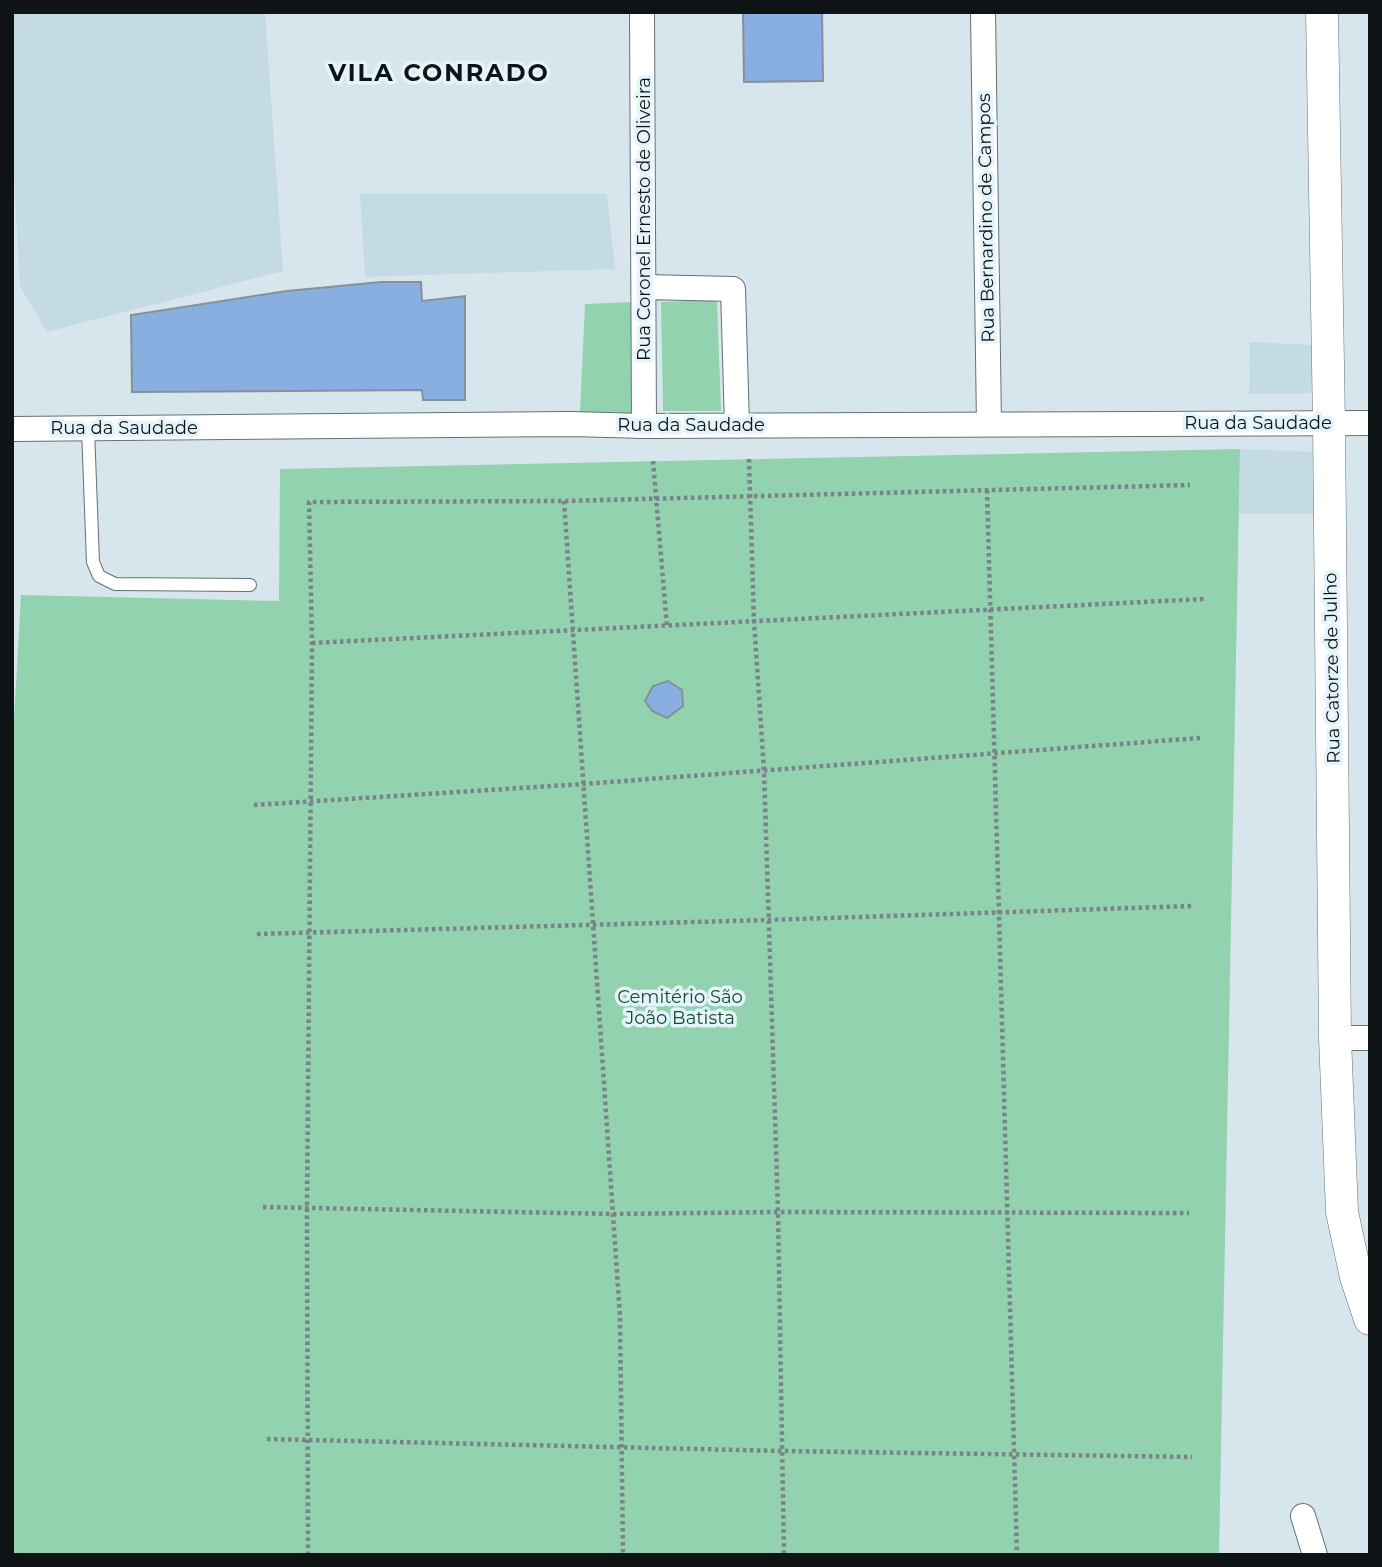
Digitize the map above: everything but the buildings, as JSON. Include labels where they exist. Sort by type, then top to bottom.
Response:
[{"type":"street","name":"Rua Coronel Ernesto de Oliveira","points":[[642,12],[644,426]]},
{"type":"street","name":"Rua Bernardino de Campos","points":[[983,12],[989,424]]},
{"type":"street","name":"Rua Catorze de Julho","points":[[1322,12],[1335,1038],[1342,1212],[1356,1277],[1370,1319]]},
{"type":"street","points":[[645,287],[733,289],[737,426]]},
{"type":"street","name":"Rua da Saudade","points":[[12,429],[571,424],[737,426],[1370,423]]},
{"type":"street","points":[[1335,1038],[1370,1038]]},
{"type":"street","points":[[1303,1516],[1315,1555]]},
{"type":"lane","points":[[88,429],[93,562],[99,576],[115,584],[250,584]]},
{"type":"path","points":[[749,459],[754,621],[764,770],[778,1212],[784,1555]]},
{"type":"path","points":[[653,461],[667,627]]},
{"type":"path","points":[[307,1555],[312,643],[309,502],[564,501],[1190,485]]},
{"type":"path","points":[[987,490],[1017,1555]]},
{"type":"path","points":[[564,501],[620,1317],[623,1555]]},
{"type":"path","points":[[312,643],[1205,599]]},
{"type":"path","points":[[254,804],[583,784],[1200,737]]},
{"type":"path","points":[[257,934],[1192,905]]},
{"type":"path","points":[[263,1207],[613,1214],[1189,1213]]},
{"type":"path","points":[[267,1439],[1192,1457]]},
{"type":"shaded area","points":[[12,12],[265,12],[283,271],[47,332],[20,286],[12,140]]},
{"type":"shaded area","points":[[360,194],[607,194],[615,269],[365,277]]},
{"type":"shaded area","points":[[1250,342],[1315,345],[1314,393],[1249,394]]},
{"type":"shaded area","points":[[1240,449],[1314,452],[1313,514],[1239,514]]},
{"type":"green space","points":[[717,300],[721,411],[663,411],[661,302]]},
{"type":"green space","points":[[632,302],[631,413],[580,412],[585,304]]},
{"type":"green space","name":"Cemitério São João Batista","points":[[1240,449],[1219,1555],[12,1555],[12,757],[21,595],[279,601],[280,469]]},
{"type":"district","name":"VILA CONRADO","points":[[439,73]]}]
